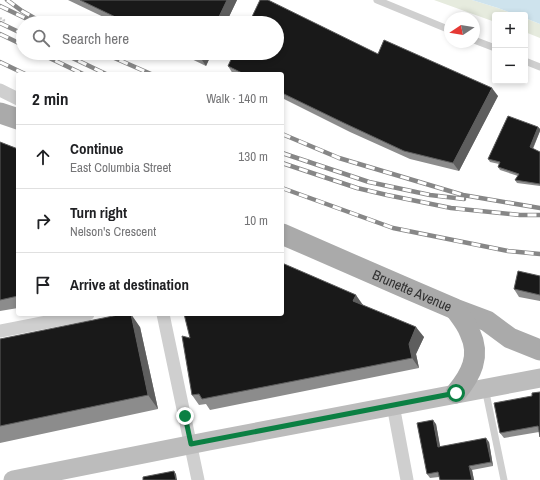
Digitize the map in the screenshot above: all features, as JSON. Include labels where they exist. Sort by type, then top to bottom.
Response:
[{"type":"main road","points":[[0,113],[16,118]]},
{"type":"main road","name":"Brunette Avenue","points":[[284,235],[455,309],[487,321],[510,338],[540,350]]},
{"type":"main road","points":[[455,309],[470,332],[474,344],[475,357],[467,380],[456,393]]},
{"type":"main road","points":[[487,321],[520,329],[540,337]]},
{"type":"street","points":[[0,90],[16,98]]},
{"type":"street","points":[[0,331],[78,316]]},
{"type":"street","points":[[163,316],[198,480]]},
{"type":"street","points":[[13,480],[63,472],[191,444],[540,378]]},
{"type":"street","points":[[393,405],[407,480]]},
{"type":"lane","points":[[377,0],[444,28]]},
{"type":"lane","points":[[480,42],[492,47]]},
{"type":"lane","points":[[528,62],[540,67]]},
{"type":"lane","points":[[485,388],[504,480]]},
{"type":"path","points":[[0,18],[4,20],[2,23],[0,21]]},
{"type":"shaded area","points":[[434,0],[472,0],[509,12],[492,12],[492,21],[480,17],[480,12],[467,12]]},
{"type":"shaded area","points":[[528,19],[540,24],[540,38],[528,33]]},
{"type":"water","points":[[472,0],[540,0],[540,24],[528,19],[528,12],[509,12]]},
{"type":"building","points":[[80,0],[227,0],[219,16],[113,16]]},
{"type":"building","points":[[260,0],[268,0],[378,54],[384,40],[492,88],[453,163],[404,151],[284,94],[284,72],[240,72],[228,66],[231,60],[284,60],[284,16],[252,16]]},
{"type":"building","points":[[508,116],[538,127],[530,147],[540,152],[540,184],[515,180],[519,174],[498,167],[500,162],[488,159]]},
{"type":"building","points":[[0,142],[16,148],[16,296],[0,300]]},
{"type":"building","points":[[284,264],[356,295],[353,301],[416,327],[409,344],[412,358],[202,399],[199,394],[192,395],[182,336],[190,338],[184,316],[284,316]]},
{"type":"building","points":[[518,271],[540,276],[540,295],[514,289]]},
{"type":"building","points":[[113,316],[131,316],[148,395],[0,426],[0,339]]},
{"type":"building","points":[[540,392],[540,437],[538,426],[500,433],[494,403],[532,396],[532,393]]},
{"type":"building","points":[[433,420],[438,447],[486,438],[491,462],[469,466],[472,480],[440,480],[438,472],[427,474],[417,423]]},
{"type":"building","points":[[174,471],[176,480],[143,480],[143,477]]},
{"type":"railway","points":[[7,0],[31,16]]},
{"type":"railway","points":[[0,6],[21,16]]},
{"type":"railway","points":[[0,23],[16,31]]},
{"type":"railway","points":[[0,34],[16,42]]},
{"type":"railway","points":[[54,60],[79,72]]},
{"type":"railway","points":[[77,60],[102,72]]},
{"type":"railway","points":[[119,60],[146,72]]},
{"type":"railway","points":[[0,62],[21,72]]},
{"type":"railway","points":[[284,135],[339,158],[463,195],[540,208]]},
{"type":"railway","points":[[284,154],[369,182],[430,195],[464,199]]},
{"type":"railway","points":[[284,164],[357,188],[451,208],[520,215],[540,215]]},
{"type":"railway","points":[[284,189],[393,228],[508,251],[540,254]]},
{"type":"route","points":[[185,416],[191,444],[456,393]]}]
